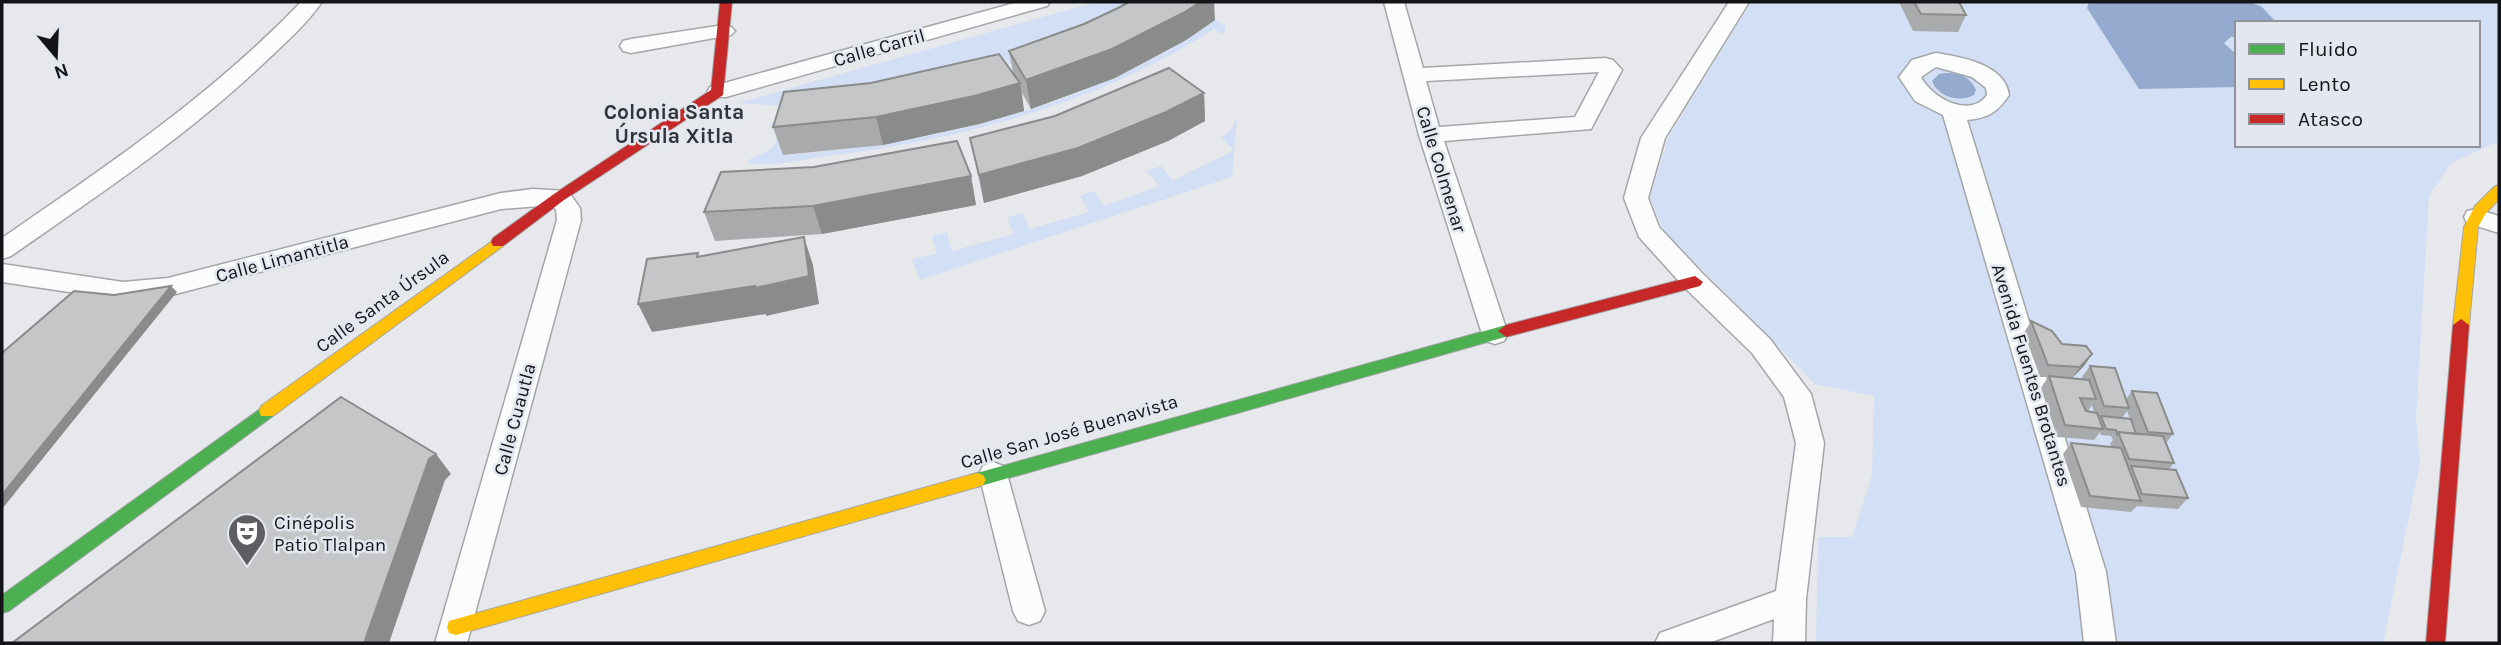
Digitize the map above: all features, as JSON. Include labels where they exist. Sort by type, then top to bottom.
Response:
[{"type":"street","points":[[2,250],[154,145],[207,103],[250,66],[312,2]]},
{"type":"street","points":[[718,92],[726,2]]},
{"type":"street","name":"Calle Carril","points":[[718,92],[1040,2]]},
{"type":"street","name":"Calle Colmenar","points":[[1394,2],[1430,135],[1495,334]]},
{"type":"street","points":[[1739,2],[1653,138],[1636,198],[1648,231],[1695,282],[1761,346],[1797,394],[1810,443],[1790,599],[1788,643]]},
{"type":"street","points":[[631,46],[724,31]]},
{"type":"street","points":[[1414,75],[1605,65],[1611,70],[1583,124],[1430,135]]},
{"type":"street","name":"Calle Santa Úrsula","points":[[2,605],[559,197],[718,92]]},
{"type":"street","name":"Avenida Fuentes Brotantes","points":[[1953,110],[2091,572],[2100,643]]},
{"type":"street","points":[[2435,643],[2456,370],[2471,227],[2488,221],[2499,190]]},
{"type":"street","name":"Calle Limantitla","points":[[2,273],[123,291],[169,288],[500,201],[559,197]]},
{"type":"street","name":"Calle Cuautla","points":[[454,635],[569,220],[568,208],[559,197]]},
{"type":"street","points":[[2,293],[28,276]]},
{"type":"street","name":"Calle San José Buenavista","points":[[454,635],[993,474],[1495,334],[1695,282]]},
{"type":"street","points":[[993,474],[1029,611]]},
{"type":"street","points":[[1671,643],[1790,599]]},
{"type":"shaded area","points":[[1096,2],[1151,2],[1045,54],[958,80],[786,106],[738,103]]},
{"type":"shaded area","points":[[1751,2],[2499,2],[2499,141],[2451,163],[2429,196],[2416,419],[2420,463],[2383,643],[1816,643],[1818,537],[1852,537],[1872,475],[1874,396],[1815,384],[1664,231],[1650,198],[1668,138]]},
{"type":"shaded area","points":[[1215,20],[1225,25],[1222,34],[1214,29],[1169,56],[1122,79],[1025,115],[924,141],[872,150],[783,163],[747,162],[776,142],[777,136],[770,125],[779,118],[784,155],[897,141],[953,130],[1009,116],[1116,77],[1166,51]]},
{"type":"shaded area","points":[[1237,118],[1232,177],[920,280],[912,259],[937,254],[932,236],[947,232],[952,251],[1014,234],[1007,217],[1023,213],[1030,229],[1089,212],[1080,196],[1094,191],[1104,206],[1159,186],[1147,171],[1161,166],[1173,180],[1231,152],[1232,148],[1221,138],[1231,130]]},
{"type":"water","points":[[2089,2],[2250,2],[2262,7],[2275,21],[2235,21],[2235,37],[2224,43],[2235,53],[2235,87],[2139,89],[2087,8]]},
{"type":"water","points":[[1950,73],[1966,78],[1976,90],[1974,95],[1956,98],[1944,95],[1932,81],[1939,74]]},
{"type":"building","points":[[1129,2],[1200,2],[1112,49],[1026,80],[1009,51],[1084,24]]},
{"type":"building","points":[[1914,2],[1959,2],[1966,15],[1921,14]]},
{"type":"building","points":[[999,54],[1020,83],[876,117],[773,127],[784,92],[871,83]]},
{"type":"building","points":[[1169,68],[1204,93],[1166,112],[1078,148],[979,175],[970,138],[1055,116]]},
{"type":"building","points":[[957,141],[971,176],[813,206],[704,212],[721,172],[814,167]]},
{"type":"building","points":[[804,237],[809,276],[755,288],[638,304],[647,259],[698,253],[697,257]]},
{"type":"building","points":[[171,286],[2,495],[2,353],[74,291],[114,295]]},
{"type":"building","points":[[2031,321],[2052,331],[2062,344],[2086,346],[2092,354],[2080,367],[2048,365]]},
{"type":"building","points":[[2090,366],[2115,368],[2129,408],[2104,406]]},
{"type":"building","points":[[2049,376],[2089,380],[2096,399],[2080,398],[2086,411],[2097,413],[2103,429],[2065,425]]},
{"type":"building","points":[[2132,391],[2157,393],[2173,434],[2148,432]]},
{"type":"building","points":[[341,397],[436,454],[429,459],[364,643],[12,643]]},
{"type":"building","points":[[2101,416],[2131,419],[2136,434],[2117,434],[2116,430],[2106,429]]},
{"type":"building","points":[[2118,432],[2163,436],[2174,463],[2129,459]]},
{"type":"building","points":[[2071,443],[2121,448],[2141,501],[2090,496]]},
{"type":"building","points":[[2131,466],[2176,470],[2188,498],[2142,494]]},
{"type":"traffic: fast","points":[[977,480],[1506,331]]},
{"type":"traffic: fast","points":[[2,605],[267,411]]},
{"type":"traffic: slow","points":[[2461,325],[2471,227],[2480,210],[2499,190]]},
{"type":"traffic: slow","points":[[267,411],[498,242]]},
{"type":"traffic: slow","points":[[456,627],[977,480]]},
{"type":"traffic: jam","points":[[498,242],[559,197],[718,92],[726,2]]},
{"type":"traffic: jam","points":[[1506,331],[1695,282]]},
{"type":"traffic: jam","points":[[2435,643],[2461,325]]},
{"type":"place","name":"Cinépolis Patio Tlalpan","points":[[247,567]]},
{"type":"district","name":"Colonia Santa Úrsula Xitla","points":[[674,124]]}]
